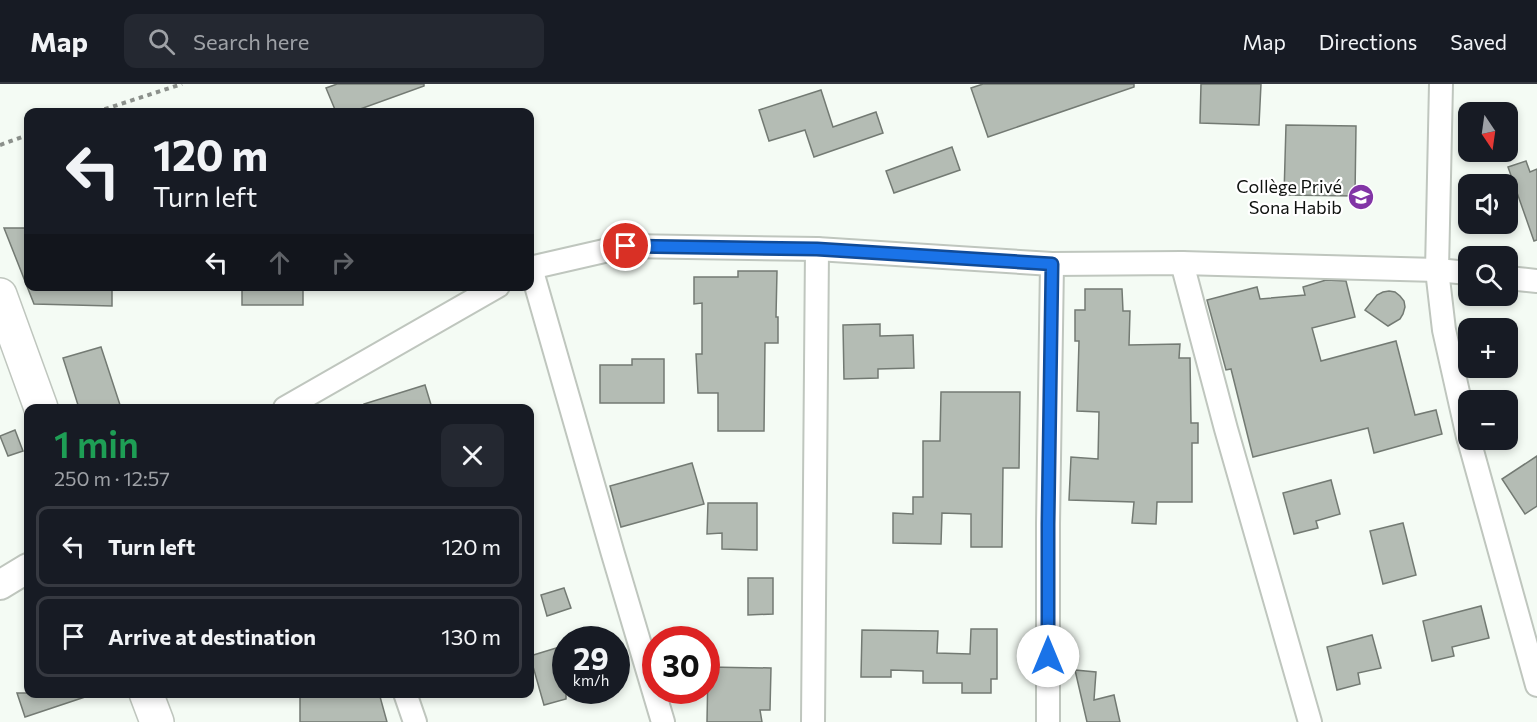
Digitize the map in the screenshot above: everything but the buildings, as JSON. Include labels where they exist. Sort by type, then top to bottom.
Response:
[{"type":"main road","points":[[0,295],[40,404]]},
{"type":"main road","points":[[148,698],[157,722]]},
{"type":"street","points":[[1441,84],[1437,270],[1444,330],[1458,390]]},
{"type":"street","points":[[534,267],[626,246],[817,249],[1052,264],[1182,263],[1458,272]]},
{"type":"street","points":[[813,722],[817,249]]},
{"type":"street","points":[[1182,263],[1226,429],[1310,722]]},
{"type":"street","points":[[1048,722],[1052,264]]},
{"type":"street","points":[[1518,279],[1537,281]]},
{"type":"street","points":[[534,282],[663,722]]},
{"type":"street","points":[[299,404],[490,291]]},
{"type":"street","points":[[1472,450],[1537,686]]},
{"type":"street","points":[[0,585],[24,570]]},
{"type":"street","points":[[407,698],[415,722]]},
{"type":"path","points":[[108,108],[182,84]]},
{"type":"path","points":[[0,145],[24,136]]},
{"type":"place","name":"Collège Privé Sona Habib","points":[[1361,197]]},
{"type":"route","points":[[626,246],[817,249],[1052,264],[1048,656]]}]
